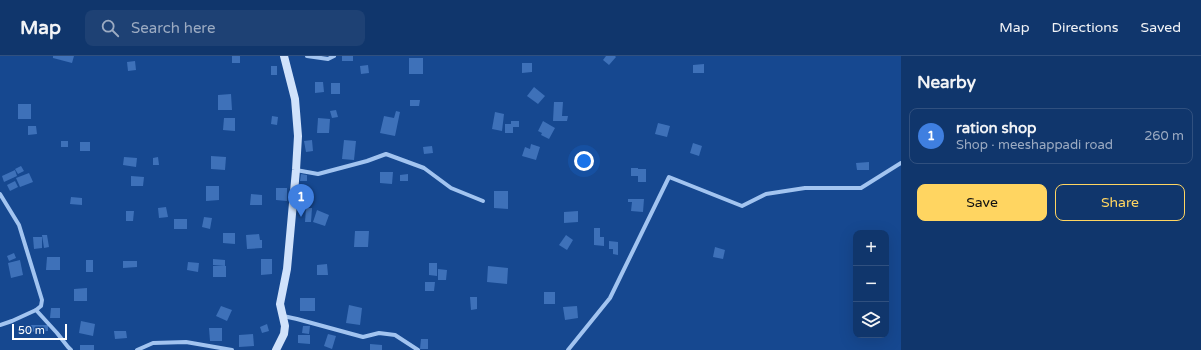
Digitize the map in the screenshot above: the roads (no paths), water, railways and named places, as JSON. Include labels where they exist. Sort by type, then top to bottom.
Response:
[{"type":"street","points":[[276,350],[284,334],[285,326],[280,304],[287,269],[298,136],[295,99],[284,56]]},
{"type":"street","points":[[307,56],[328,59],[334,56]]},
{"type":"street","points":[[296,170],[318,174],[367,161],[386,154],[424,168],[451,188],[483,201]]},
{"type":"street","points":[[568,350],[610,298],[668,177],[742,206],[766,194],[805,188],[861,188],[901,163]]},
{"type":"street","points":[[0,194],[19,225],[42,300],[41,306],[36,310],[0,325]]},
{"type":"street","points":[[36,310],[71,350]]},
{"type":"street","points":[[283,316],[297,318],[363,337],[379,333],[395,334],[418,350]]},
{"type":"street","points":[[137,350],[152,343],[186,342],[232,350]]},
{"type":"place","name":"ration shop","points":[[301,217]]}]
